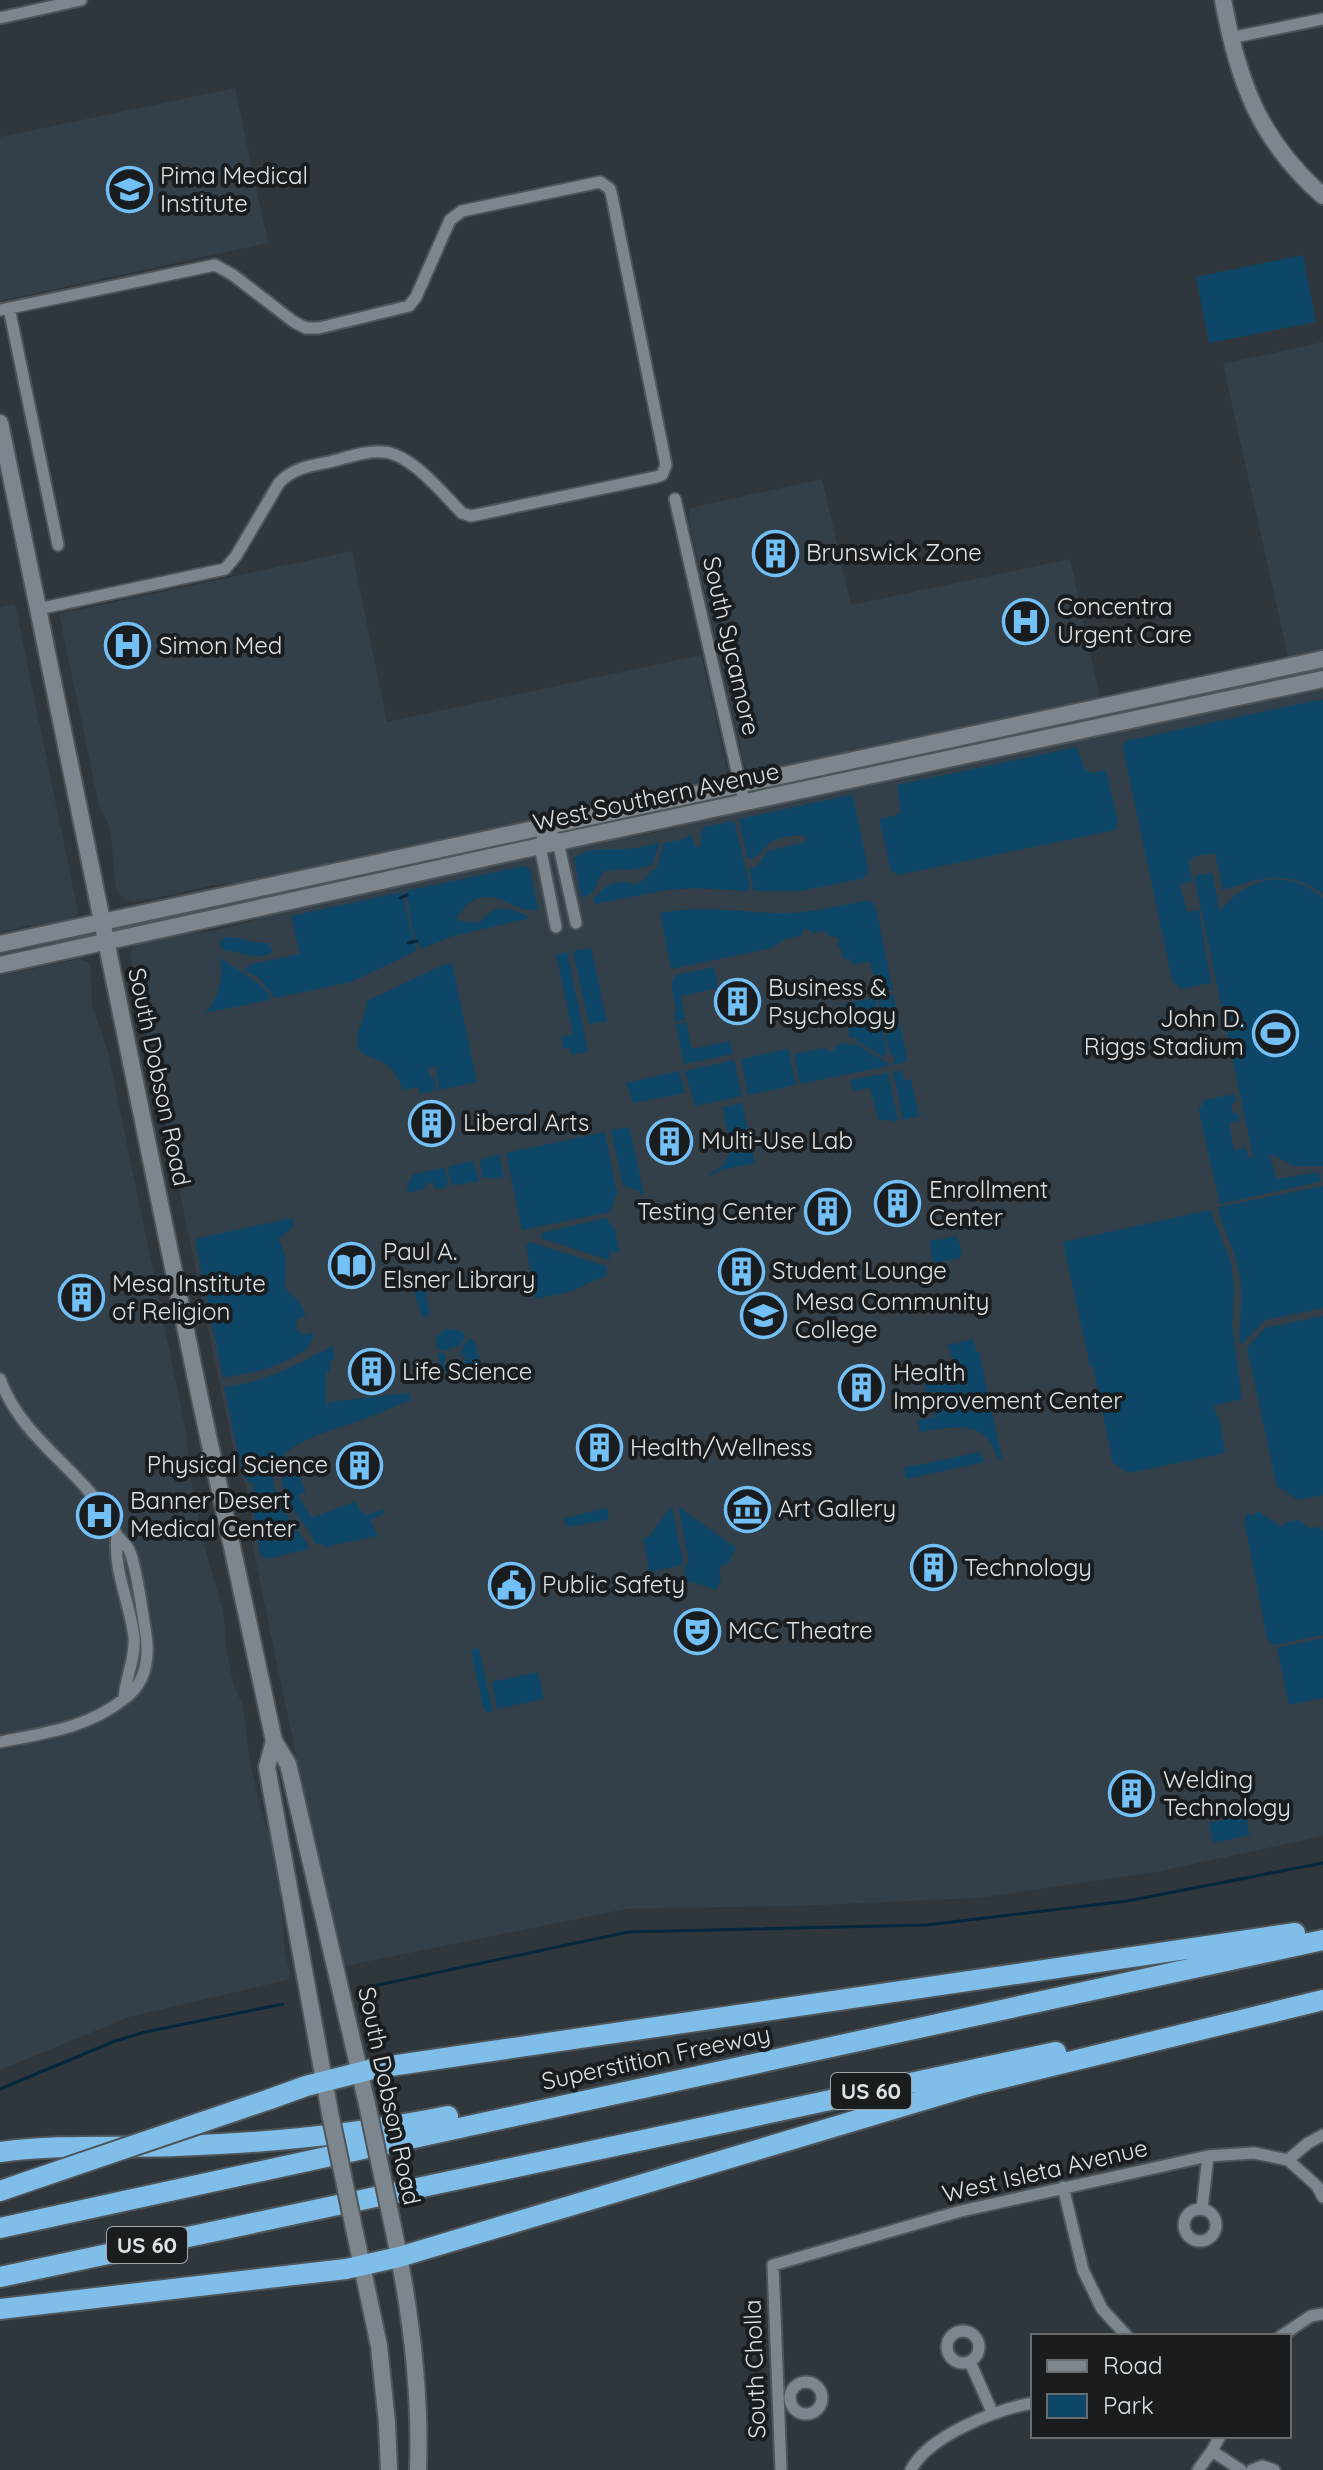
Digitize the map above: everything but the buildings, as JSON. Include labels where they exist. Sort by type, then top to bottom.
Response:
[{"type":"highway","points":[[0,2191],[361,2071],[547,2041],[1323,1929]]},
{"type":"highway","name":"Superstition Freeway","points":[[0,2228],[1323,1940]]},
{"type":"highway","points":[[0,2309],[362,2266],[974,2085],[1323,1998]]},
{"type":"highway","name":"US 60","points":[[0,2277],[1323,1998]]},
{"type":"highway","points":[[0,2152],[221,2144],[378,2129],[594,2086],[720,2070]]},
{"type":"main road","points":[[1223,0],[1244,86],[1260,120],[1293,168],[1323,196]]},
{"type":"main road","name":"South Dobson Road","points":[[0,423],[199,1394],[274,1741],[288,1764],[361,2071],[393,2227],[416,2379],[418,2470]]},
{"type":"main road","name":"West Southern Avenue","points":[[0,965],[558,842],[742,794],[1323,659]]},
{"type":"main road","name":"West Southern Avenue","points":[[0,944],[546,827],[742,794],[1323,679]]},
{"type":"main road","points":[[314,896],[347,880],[390,869],[399,858]]},
{"type":"main road","name":"South Dobson Road","points":[[274,1741],[267,1767],[330,2113],[384,2381],[389,2470]]},
{"type":"street","points":[[0,18],[81,0]]},
{"type":"street","points":[[1230,38],[1323,19]]},
{"type":"street","points":[[38,609],[225,569],[236,556],[279,483],[287,474],[314,465],[382,451],[395,454],[411,464],[462,513],[471,516],[662,475],[666,465],[610,189],[600,182],[455,214],[409,306],[319,328],[306,328],[294,322],[215,265],[5,309],[58,545]]},
{"type":"street","name":"South Sycamore","points":[[675,499],[742,794]]},
{"type":"street","points":[[546,827],[558,842],[576,923]]},
{"type":"street","points":[[546,827],[540,846],[556,927]]},
{"type":"street","points":[[0,1379],[24,1423],[93,1496],[117,1536],[115,1553],[134,1636],[133,1660],[125,1683],[124,1699],[110,1711],[84,1724],[0,1742]]},
{"type":"street","points":[[1323,2135],[1288,2160],[1317,2186],[1323,2197]]},
{"type":"street","name":"West Isleta Avenue","points":[[773,2265],[961,2211],[1208,2156],[1254,2153],[1288,2160]]},
{"type":"street","points":[[1202,2209],[1208,2156]]},
{"type":"street","points":[[1063,2187],[1083,2270],[1102,2309],[1125,2334]]},
{"type":"street","name":"South Cholla","points":[[773,2265],[784,2399],[781,2470]]},
{"type":"street","points":[[1284,2334],[1311,2316],[1323,2314]]},
{"type":"street","points":[[970,2362],[993,2414]]},
{"type":"street","points":[[911,2470],[933,2444],[993,2414],[1031,2404]]},
{"type":"street","points":[[1198,2470],[1219,2438]]},
{"type":"street","points":[[1212,2451],[1241,2470]]},
{"type":"street","points":[[1252,2470],[1262,2466],[1274,2470]]},
{"type":"shaded area","name":"Pima Medical Institute","points":[[235,88],[268,243],[0,301],[0,137]]},
{"type":"shaded area","points":[[1323,342],[1323,654],[1289,661],[1223,364]]},
{"type":"shaded area","points":[[822,479],[851,605],[1070,559],[1101,703],[750,776],[745,767],[689,522],[690,508]]},
{"type":"shaded area","points":[[352,551],[387,722],[701,655],[727,769],[726,779],[721,784],[272,879],[215,885],[136,902],[125,900],[116,889],[110,827],[99,806],[59,614]]},
{"type":"shaded area","points":[[15,604],[77,914],[70,922],[0,932],[0,607]]},
{"type":"shaded area","name":"Mesa Community College","points":[[1323,683],[1323,1836],[1156,1872],[978,1898],[626,1909],[345,1966],[301,1779],[252,1544],[248,1493],[237,1467],[130,955],[133,944],[173,933],[207,932],[250,922],[272,912],[596,839],[629,838],[672,829],[696,817]]},
{"type":"shaded area","name":"Banner Desert Medical Center","points":[[79,959],[88,962],[91,971],[92,1005],[108,1052],[186,1431],[191,1481],[205,1549],[223,1610],[233,1683],[243,1706],[250,1761],[278,1872],[285,1952],[291,1979],[129,2017],[0,2070],[0,976]]},
{"type":"green space","points":[[1303,255],[1316,322],[1209,343],[1196,277]]},
{"type":"green space","points":[[1323,699],[1323,894],[1286,878],[1262,879],[1223,890],[1215,853],[1195,856],[1189,862],[1192,881],[1180,884],[1187,912],[1199,910],[1211,983],[1180,989],[1172,980],[1123,748],[1126,741]]},
{"type":"green space","points":[[1077,747],[1085,770],[1093,773],[1106,770],[1118,822],[1115,830],[898,875],[891,871],[879,819],[901,812],[897,785]]},
{"type":"green space","points":[[853,796],[869,873],[865,878],[800,891],[754,891],[749,869],[758,866],[767,851],[803,843],[807,839],[805,836],[780,838],[757,856],[747,859],[739,819]]},
{"type":"green space","points":[[734,821],[750,886],[747,891],[667,890],[594,904],[594,898],[610,885],[642,882],[657,868],[664,843],[691,835],[695,847],[701,846],[704,827]]},
{"type":"green space","points":[[660,843],[652,865],[604,871],[594,891],[581,897],[574,858],[592,851],[630,849]]},
{"type":"green space","points":[[524,866],[530,869],[538,910],[520,908],[488,897],[469,903],[456,917],[459,921],[477,923],[501,908],[530,918],[453,936],[421,949],[419,947],[406,891]]},
{"type":"green space","name":"John D. Riggs Stadium","points":[[1212,873],[1220,911],[1243,890],[1268,880],[1296,882],[1323,898],[1323,1166],[1295,1166],[1270,1154],[1276,1179],[1318,1172],[1322,1181],[1220,1204],[1198,1108],[1203,1106],[1202,1101],[1234,1094],[1236,1102],[1231,1104],[1233,1114],[1238,1113],[1240,1121],[1229,1123],[1234,1150],[1246,1148],[1248,1158],[1253,1157],[1194,876]]},
{"type":"green space","points":[[402,892],[416,951],[351,982],[275,998],[258,977],[244,970],[251,964],[300,954],[291,916]]},
{"type":"green space","points":[[869,900],[876,908],[892,990],[877,993],[875,985],[880,979],[873,974],[870,961],[853,965],[849,958],[843,959],[837,937],[830,937],[825,931],[813,933],[808,929],[803,930],[801,936],[785,939],[772,948],[671,969],[660,913],[703,909],[789,913]]},
{"type":"green space","points":[[224,937],[267,943],[272,952],[254,956],[223,950],[219,943]]},
{"type":"green space","points":[[591,948],[607,1021],[589,1024],[573,951]]},
{"type":"green space","points":[[567,952],[588,1051],[572,1055],[569,1048],[563,1048],[561,1037],[573,1034],[556,955]]},
{"type":"green space","points":[[220,957],[259,984],[270,996],[269,1000],[205,1013],[219,986]]},
{"type":"green space","points":[[452,963],[477,1082],[439,1090],[436,1066],[428,1068],[430,1077],[434,1077],[436,1090],[420,1094],[418,1087],[403,1090],[388,1066],[362,1053],[357,1045],[367,1001]]},
{"type":"green space","points":[[714,967],[718,988],[681,996],[685,1020],[675,1022],[671,984],[676,975]]},
{"type":"green space","points":[[893,994],[907,1056],[906,1062],[892,1065],[895,1060],[885,1037],[887,1022],[882,1017],[878,1001],[880,997]]},
{"type":"green space","points":[[873,998],[887,1053],[884,1057],[858,1042],[856,1037],[850,1038],[848,1027],[853,1022],[851,1018],[846,1018],[843,1004]]},
{"type":"green space","points":[[686,1022],[692,1049],[730,1041],[733,1054],[684,1064],[676,1025]]},
{"type":"green space","points":[[848,1043],[851,1046],[856,1044],[888,1063],[888,1066],[800,1084],[794,1054],[824,1048],[830,1052],[835,1050],[836,1045]]},
{"type":"green space","points":[[788,1049],[796,1085],[748,1095],[741,1059]]},
{"type":"green space","points":[[734,1060],[742,1096],[695,1106],[685,1071]]},
{"type":"green space","points":[[902,1070],[904,1080],[911,1079],[919,1116],[903,1120],[893,1072]]},
{"type":"green space","points":[[679,1071],[685,1093],[633,1103],[626,1083]]},
{"type":"green space","points":[[888,1073],[898,1121],[891,1122],[889,1119],[879,1121],[870,1088],[853,1091],[850,1080]]},
{"type":"green space","points":[[742,1103],[755,1163],[721,1170],[710,1176],[726,1161],[729,1153],[723,1107]]},
{"type":"green space","points":[[629,1127],[644,1194],[623,1186],[611,1130]]},
{"type":"green space","points":[[605,1132],[617,1193],[610,1212],[522,1230],[506,1153]]},
{"type":"green space","points":[[499,1154],[504,1178],[482,1178],[480,1160]]},
{"type":"green space","points":[[473,1161],[479,1181],[457,1185],[451,1183],[450,1166]]},
{"type":"green space","points":[[445,1169],[448,1183],[446,1188],[434,1189],[433,1183],[427,1183],[424,1189],[407,1193],[413,1174]]},
{"type":"green space","points":[[1323,1186],[1323,1308],[1265,1320],[1242,1344],[1239,1342],[1240,1275],[1218,1207]]},
{"type":"green space","points":[[1210,1210],[1231,1263],[1234,1290],[1232,1324],[1242,1399],[1213,1406],[1220,1421],[1225,1453],[1129,1473],[1113,1463],[1063,1242]]},
{"type":"green space","points":[[292,1218],[294,1226],[279,1239],[286,1257],[285,1288],[300,1303],[306,1315],[297,1319],[296,1330],[305,1335],[312,1332],[313,1338],[308,1348],[286,1361],[263,1370],[223,1378],[195,1239]]},
{"type":"green space","points":[[606,1218],[615,1230],[619,1252],[611,1250],[609,1260],[541,1238],[541,1233]]},
{"type":"green space","points":[[957,1236],[962,1252],[960,1258],[933,1263],[929,1241]]},
{"type":"green space","points":[[529,1242],[606,1266],[607,1275],[572,1291],[536,1299],[526,1247]]},
{"type":"green space","points":[[415,1276],[423,1278],[425,1285],[429,1315],[423,1318],[413,1289]]},
{"type":"green space","points":[[1323,1316],[1323,1495],[1298,1500],[1277,1486],[1247,1348],[1265,1328]]},
{"type":"green space","points":[[445,1329],[458,1330],[466,1335],[460,1346],[448,1351],[437,1349],[436,1338]]},
{"type":"green space","points":[[469,1338],[475,1342],[482,1371],[450,1377],[440,1366],[437,1352],[445,1355],[443,1362],[447,1368],[458,1368],[467,1357],[460,1356]]},
{"type":"green space","points":[[973,1339],[976,1352],[979,1351],[1002,1459],[998,1460],[993,1446],[977,1431],[956,1427],[920,1432],[917,1421],[935,1417],[932,1399],[937,1398],[936,1391],[926,1393],[922,1374],[954,1367],[947,1345]]},
{"type":"green space","points":[[333,1346],[335,1360],[330,1361],[330,1372],[326,1372],[326,1410],[328,1402],[409,1393],[411,1400],[326,1432],[287,1452],[277,1464],[273,1478],[277,1496],[308,1549],[267,1559],[260,1555],[250,1492],[254,1491],[252,1482],[248,1482],[242,1472],[224,1387],[267,1377]]},
{"type":"green space","points":[[980,1452],[985,1462],[906,1479],[904,1468]]},
{"type":"green space","points":[[292,1459],[306,1492],[298,1495],[312,1518],[356,1501],[360,1511],[367,1515],[384,1509],[386,1513],[370,1520],[378,1536],[324,1547],[322,1543],[316,1544],[284,1492],[282,1481]]},
{"type":"green space","points":[[678,1506],[736,1548],[727,1565],[723,1564],[719,1570],[721,1581],[716,1590],[687,1583],[684,1568],[689,1561]]},
{"type":"green space","points":[[672,1507],[683,1562],[650,1572],[643,1540]]},
{"type":"green space","points":[[607,1508],[609,1516],[606,1520],[569,1527],[565,1524],[564,1518]]},
{"type":"green space","points":[[1258,1511],[1281,1527],[1287,1522],[1299,1520],[1310,1529],[1319,1526],[1323,1531],[1323,1635],[1273,1645],[1267,1638],[1244,1520],[1247,1513],[1253,1516]]},
{"type":"green space","points":[[1323,1638],[1323,1698],[1289,1705],[1277,1648]]},
{"type":"green space","points":[[479,1648],[493,1712],[483,1708],[471,1650]]},
{"type":"green space","points":[[538,1672],[544,1699],[497,1709],[492,1682]]},
{"type":"green space","points":[[1245,1815],[1250,1835],[1213,1843],[1209,1823]]},
{"type":"waterway","points":[[400,898],[407,895]]},
{"type":"waterway","points":[[408,943],[417,941]]},
{"type":"waterway","points":[[364,1988],[628,1932],[927,1925],[1127,1901],[1323,1863]]},
{"type":"waterway","points":[[0,2089],[115,2041],[283,2004]]},
{"type":"place","name":"Pima Medical Institute","points":[[129,190]]},
{"type":"place","name":"Brunswick Zone","points":[[775,553]]},
{"type":"place","name":"Concentra Urgent Care","points":[[1026,621]]},
{"type":"place","name":"Simon Med","points":[[128,646]]},
{"type":"place","name":"Business & Psychology","points":[[737,1002]]},
{"type":"place","name":"John D. Riggs Stadium","points":[[1275,1033]]},
{"type":"place","name":"Liberal Arts","points":[[432,1123]]},
{"type":"place","name":"Multi-Use Lab","points":[[670,1141]]},
{"type":"place","name":"Enrollment Center","points":[[898,1204]]},
{"type":"place","name":"Testing Center","points":[[827,1212]]},
{"type":"place","name":"Paul A. Elsner Library","points":[[352,1266]]},
{"type":"place","name":"Student Lounge","points":[[741,1271]]},
{"type":"place","name":"Mesa Institute of Religion","points":[[81,1298]]},
{"type":"place","name":"Mesa Community College","points":[[764,1316]]},
{"type":"place","name":"Life Science","points":[[371,1372]]},
{"type":"place","name":"Health Improvement Center","points":[[862,1387]]},
{"type":"place","name":"Health/Wellness","points":[[599,1448]]},
{"type":"place","name":"Physical Science","points":[[359,1465]]},
{"type":"place","name":"Art Gallery","points":[[747,1509]]},
{"type":"place","name":"Banner Desert Medical Center","points":[[99,1515]]},
{"type":"place","name":"Technology","points":[[933,1568]]},
{"type":"place","name":"Public Safety","points":[[511,1585]]},
{"type":"place","name":"MCC Theatre","points":[[697,1631]]},
{"type":"place","name":"Welding Technology","points":[[1132,1794]]}]
